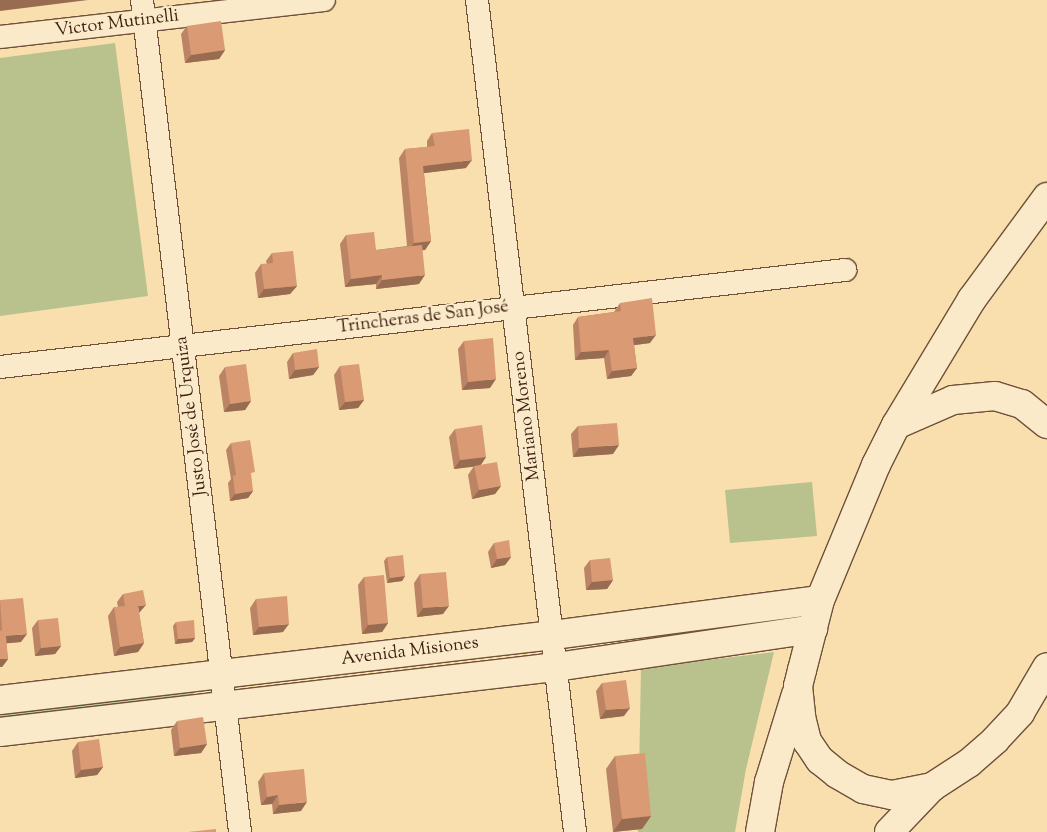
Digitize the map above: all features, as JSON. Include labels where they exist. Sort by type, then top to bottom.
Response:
[{"type":"main road","points":[[760,832],[769,782],[798,686],[820,600],[876,465],[896,425],[972,299],[1047,197]]},
{"type":"main road","points":[[896,425],[953,400],[995,396],[1022,404],[1047,424]]},
{"type":"main road","name":"Avenida Misiones","points":[[0,700],[552,635],[820,600]]},
{"type":"main road","name":"Avenida Misiones","points":[[0,732],[556,667],[813,629]]},
{"type":"main road","points":[[889,832],[932,787],[968,763],[995,740],[1020,713],[1047,668]]},
{"type":"main road","points":[[798,686],[801,717],[807,741],[820,760],[837,774],[863,788],[892,795],[932,787]]},
{"type":"street","name":"Victor Mutinelli","points":[[0,37],[143,10],[324,0]]},
{"type":"street","name":"Mariano Moreno","points":[[477,0],[575,832]]},
{"type":"street","name":"Justo José de Urquiza","points":[[143,10],[240,832]]},
{"type":"street","name":"Trincheras de San José","points":[[0,367],[845,270]]},
{"type":"green space","points":[[115,43],[148,296],[0,316],[0,58]]},
{"type":"green space","points":[[812,482],[817,536],[730,543],[725,490]]},
{"type":"green space","points":[[774,652],[746,769],[735,832],[638,832],[641,668]]},
{"type":"green space","points":[[192,682],[194,698],[0,722],[0,706]]},
{"type":"building","points":[[221,21],[225,50],[191,55],[187,26]]},
{"type":"building","points":[[469,129],[472,160],[423,166],[431,241],[414,243],[405,149],[435,146],[432,133]]},
{"type":"building","points":[[374,232],[376,250],[422,245],[425,275],[382,280],[382,275],[351,279],[346,235]]},
{"type":"building","points":[[293,251],[297,286],[264,289],[261,264],[273,263],[272,253]]},
{"type":"building","points":[[652,298],[656,335],[633,338],[637,368],[612,371],[609,350],[581,352],[578,317],[621,311],[620,303]]},
{"type":"building","points":[[493,338],[496,379],[468,382],[464,341]]},
{"type":"building","points":[[317,349],[319,367],[295,370],[293,353]]},
{"type":"building","points":[[246,364],[251,401],[230,404],[225,367]]},
{"type":"building","points":[[359,364],[364,400],[345,402],[340,366]]},
{"type":"building","points":[[617,423],[619,445],[579,448],[578,426]]},
{"type":"building","points":[[482,425],[486,457],[460,460],[455,429]]},
{"type":"building","points":[[250,440],[255,472],[251,473],[253,491],[235,494],[233,476],[236,475],[231,443]]},
{"type":"building","points":[[497,462],[501,486],[479,490],[474,466]]},
{"type":"building","points":[[509,540],[511,557],[497,559],[494,543]]},
{"type":"building","points":[[403,555],[405,576],[390,578],[387,557]]},
{"type":"building","points":[[610,558],[613,580],[592,582],[590,560]]},
{"type":"building","points":[[446,572],[449,606],[423,608],[420,574]]},
{"type":"building","points":[[384,575],[388,623],[368,625],[364,577]]},
{"type":"building","points":[[143,590],[146,605],[138,606],[144,643],[120,647],[114,607],[125,606],[123,594]]},
{"type":"building","points":[[287,596],[289,624],[259,627],[256,599]]},
{"type":"building","points":[[23,598],[27,634],[6,636],[8,659],[0,659],[0,631],[2,630],[0,600]]},
{"type":"building","points":[[58,618],[61,646],[41,648],[38,620]]},
{"type":"building","points":[[194,620],[195,638],[178,639],[176,622]]},
{"type":"building","points":[[626,680],[630,708],[606,710],[602,683]]},
{"type":"building","points":[[203,717],[207,744],[180,748],[177,721]]},
{"type":"building","points":[[99,739],[103,767],[81,770],[78,742]]},
{"type":"building","points":[[645,753],[651,816],[622,819],[615,756]]},
{"type":"building","points":[[304,769],[307,802],[279,805],[278,795],[267,797],[264,773]]},
{"type":"building","points":[[216,829],[216,832],[188,832]]}]
